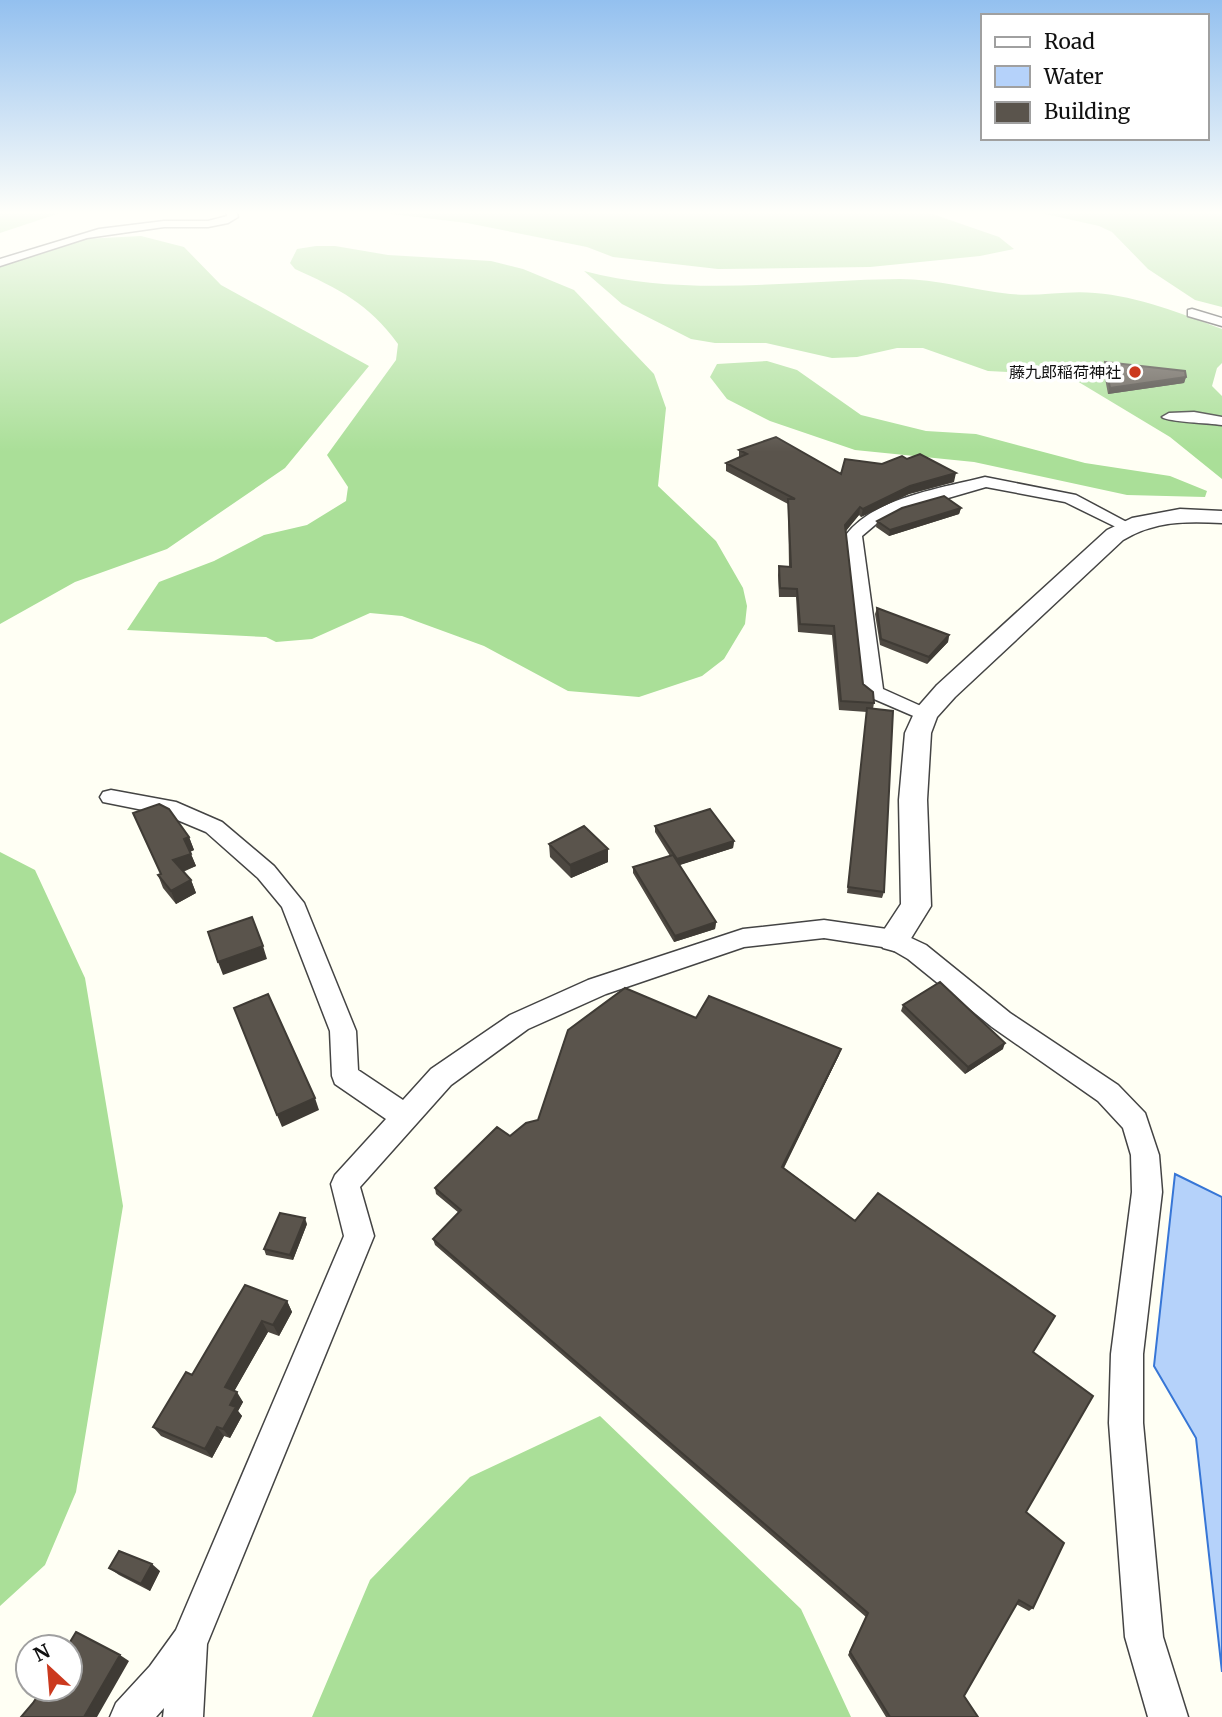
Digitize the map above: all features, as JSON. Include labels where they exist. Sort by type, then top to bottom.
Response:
[{"type":"street","points":[[1192,313],[1222,322]]},
{"type":"street","points":[[1169,417],[1194,416],[1222,421]]},
{"type":"street","points":[[925,715],[874,692],[854,535],[859,527],[888,511],[985,482],[995,482],[1070,498],[1128,527]]},
{"type":"street","points":[[894,939],[916,906],[914,760],[918,733],[925,715],[946,691],[1115,535],[1128,527],[1164,517],[1222,517]]},
{"type":"street","points":[[110,797],[168,807],[214,827],[266,872],[292,903],[342,1031],[345,1076],[406,1118]]},
{"type":"street","points":[[130,1717],[164,1680],[189,1643],[359,1236],[345,1184],[441,1077],[519,1022],[597,987],[743,938],[824,929],[894,939],[917,952],[1001,1020],[1108,1093],[1135,1122],[1145,1155],[1147,1192],[1127,1354],[1126,1423],[1144,1637],[1168,1717]]},
{"type":"street","points":[[183,1717],[189,1643]]},
{"type":"green space","points":[[0,291],[232,291],[369,366],[285,468],[167,549],[75,582],[0,624]]},
{"type":"green space","points":[[339,291],[575,291],[654,374],[666,408],[658,486],[716,541],[743,588],[747,606],[745,624],[724,659],[702,676],[639,697],[568,691],[484,646],[402,616],[370,613],[312,639],[276,642],[266,637],[127,630],[159,582],[214,561],[264,535],[307,525],[346,501],[348,487],[327,455],[396,360],[398,344],[375,318]]},
{"type":"green space","points":[[607,291],[992,291],[1031,295],[1074,292],[1111,295],[1160,306],[1222,329],[1222,363],[1217,368],[1212,386],[1222,396],[1222,479],[1170,437],[1067,375],[988,371],[923,348],[897,348],[857,357],[832,358],[766,343],[715,343],[691,339],[622,304]]},
{"type":"green space","points":[[1182,291],[1222,291],[1222,307],[1195,300]]},
{"type":"green space","points":[[767,361],[797,370],[861,415],[926,431],[976,434],[1085,463],[1170,476],[1207,491],[1205,497],[1127,495],[974,462],[855,450],[770,421],[727,399],[710,377],[717,364]]},
{"type":"green space","points":[[0,852],[35,870],[85,978],[123,1206],[76,1492],[45,1565],[0,1606]]},
{"type":"green space","points":[[600,1416],[801,1609],[851,1717],[312,1717],[370,1580],[470,1477]]},
{"type":"water","points":[[1175,1174],[1222,1197],[1222,1672],[1196,1438],[1154,1366]]},
{"type":"building","points":[[1105,362],[1185,371],[1186,377],[1110,388]]},
{"type":"building","points":[[776,437],[841,474],[845,459],[882,464],[902,456],[907,459],[920,454],[956,473],[910,486],[863,509],[860,507],[845,525],[863,684],[873,692],[874,703],[841,701],[834,626],[800,624],[797,589],[780,588],[779,566],[791,567],[788,499],[795,499],[726,463],[747,454],[739,450]]},
{"type":"building","points":[[944,496],[961,508],[890,530],[877,521],[902,508]]},
{"type":"building","points":[[877,608],[949,635],[929,657],[881,639]]},
{"type":"building","points":[[867,708],[893,711],[884,892],[848,887]]},
{"type":"building","points":[[159,804],[169,809],[189,837],[184,839],[191,854],[173,860],[191,880],[171,891],[158,875],[161,874],[133,813]]},
{"type":"building","points":[[710,809],[734,841],[677,859],[655,826]]},
{"type":"building","points":[[584,826],[608,849],[570,865],[549,844]]},
{"type":"building","points":[[673,855],[716,922],[675,936],[633,867]]},
{"type":"building","points":[[252,917],[263,946],[218,962],[208,932]]},
{"type":"building","points":[[940,982],[1005,1043],[968,1067],[903,1005]]},
{"type":"building","points":[[625,988],[696,1018],[709,996],[841,1049],[782,1167],[855,1221],[878,1193],[1055,1316],[1033,1352],[1093,1396],[1026,1512],[1064,1543],[1033,1608],[1019,1600],[964,1696],[978,1717],[890,1717],[850,1652],[868,1613],[433,1239],[461,1210],[435,1188],[497,1127],[510,1136],[526,1123],[538,1120],[568,1030]]},
{"type":"building","points":[[268,994],[315,1098],[277,1115],[234,1008]]},
{"type":"building","points":[[280,1213],[305,1218],[290,1255],[264,1249]]},
{"type":"building","points":[[245,1285],[287,1301],[273,1325],[262,1321],[225,1387],[237,1392],[230,1405],[236,1407],[223,1429],[217,1427],[205,1449],[153,1427],[186,1372],[192,1375]]},
{"type":"building","points":[[119,1551],[152,1564],[141,1584],[109,1568]]},
{"type":"building","points":[[84,1636],[120,1655],[84,1717],[21,1717],[33,1703],[84,1703]]},
{"type":"place","name":"藤九郎稲荷神社","points":[[1135,372]]}]
